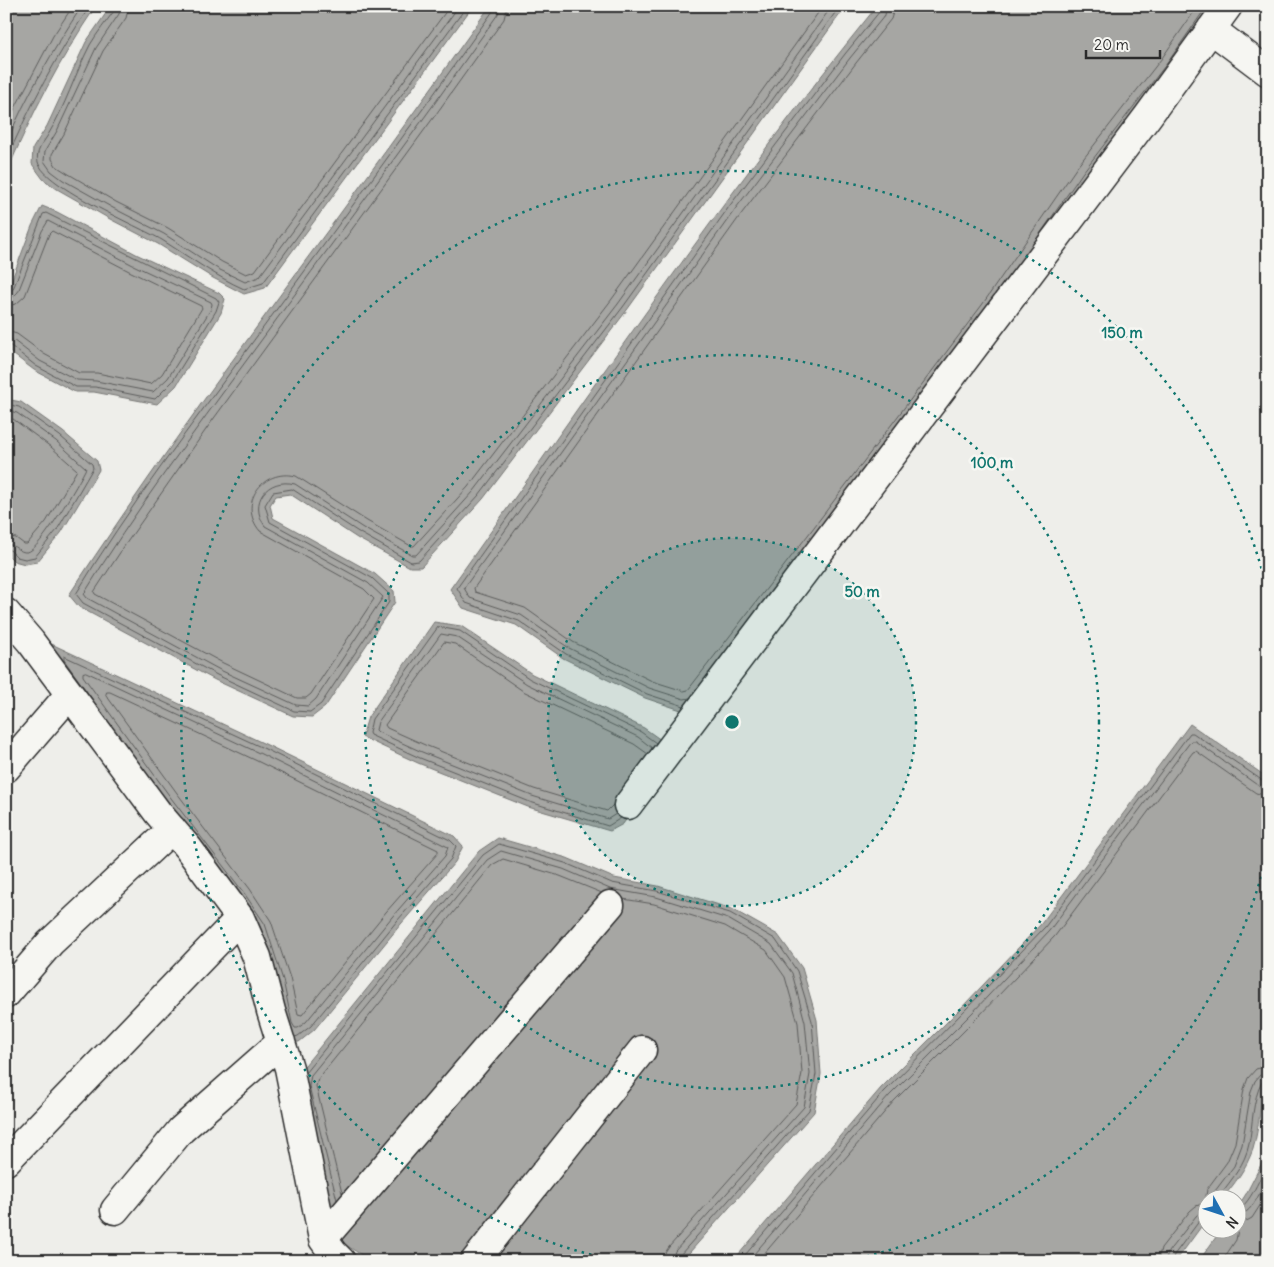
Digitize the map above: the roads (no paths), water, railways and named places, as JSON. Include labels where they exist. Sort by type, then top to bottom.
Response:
[{"type":"street","points":[[628,805],[1148,116],[1228,6]]},
{"type":"street","points":[[1211,29],[1268,72]]},
{"type":"street","points":[[6,613],[31,642],[69,695],[240,918],[257,957],[290,1068],[322,1239],[341,1261]]},
{"type":"street","points":[[6,768],[69,695]]},
{"type":"street","points":[[6,994],[50,943],[172,829]]},
{"type":"street","points":[[322,1239],[610,905]]},
{"type":"street","points":[[6,1160],[240,918]]},
{"type":"street","points":[[115,1210],[181,1130],[281,1042]]},
{"type":"street","points":[[475,1261],[642,1050]]},
{"type":"water","points":[[6,6],[96,6],[70,46],[47,88],[6,174]]},
{"type":"water","points":[[111,6],[473,6],[265,288],[244,294],[57,189],[43,179],[32,164],[33,148],[47,126],[86,42]]},
{"type":"water","points":[[490,6],[846,6],[627,310],[483,499],[421,567],[410,567],[357,538],[290,494],[276,496],[270,505],[273,518],[375,574],[394,591],[395,602],[325,707],[312,717],[293,716],[215,680],[79,607],[69,595],[203,401]]},
{"type":"water","points":[[877,6],[1221,6],[684,711],[645,698],[563,658],[516,625],[463,608],[450,589],[712,221],[766,148]]},
{"type":"water","points":[[42,206],[138,255],[219,293],[225,299],[221,313],[176,386],[157,404],[94,392],[75,392],[34,370],[6,349],[6,296],[32,226]]},
{"type":"water","points":[[6,399],[21,402],[63,432],[97,461],[99,470],[61,533],[37,562],[25,564],[14,561],[6,553]]},
{"type":"water","points":[[434,622],[461,626],[532,674],[644,728],[675,750],[623,824],[610,831],[528,807],[418,763],[362,737],[368,717]]},
{"type":"water","points":[[43,640],[263,743],[454,836],[463,846],[455,862],[401,924],[314,1030],[299,1042],[290,1042],[272,983]]},
{"type":"water","points":[[1190,724],[1268,778],[1268,1080],[1253,1149],[1244,1169],[1229,1190],[1196,1190],[1196,1234],[1176,1261],[733,1261],[881,1088],[1041,924]]},
{"type":"water","points":[[498,838],[567,858],[614,878],[658,886],[732,909],[778,935],[802,968],[817,1020],[821,1074],[814,1112],[682,1261],[371,1261],[335,1238],[301,1070],[479,851]]},
{"type":"water","points":[[1268,1151],[1268,1261],[1199,1261],[1214,1240],[1246,1240],[1246,1194]]}]
